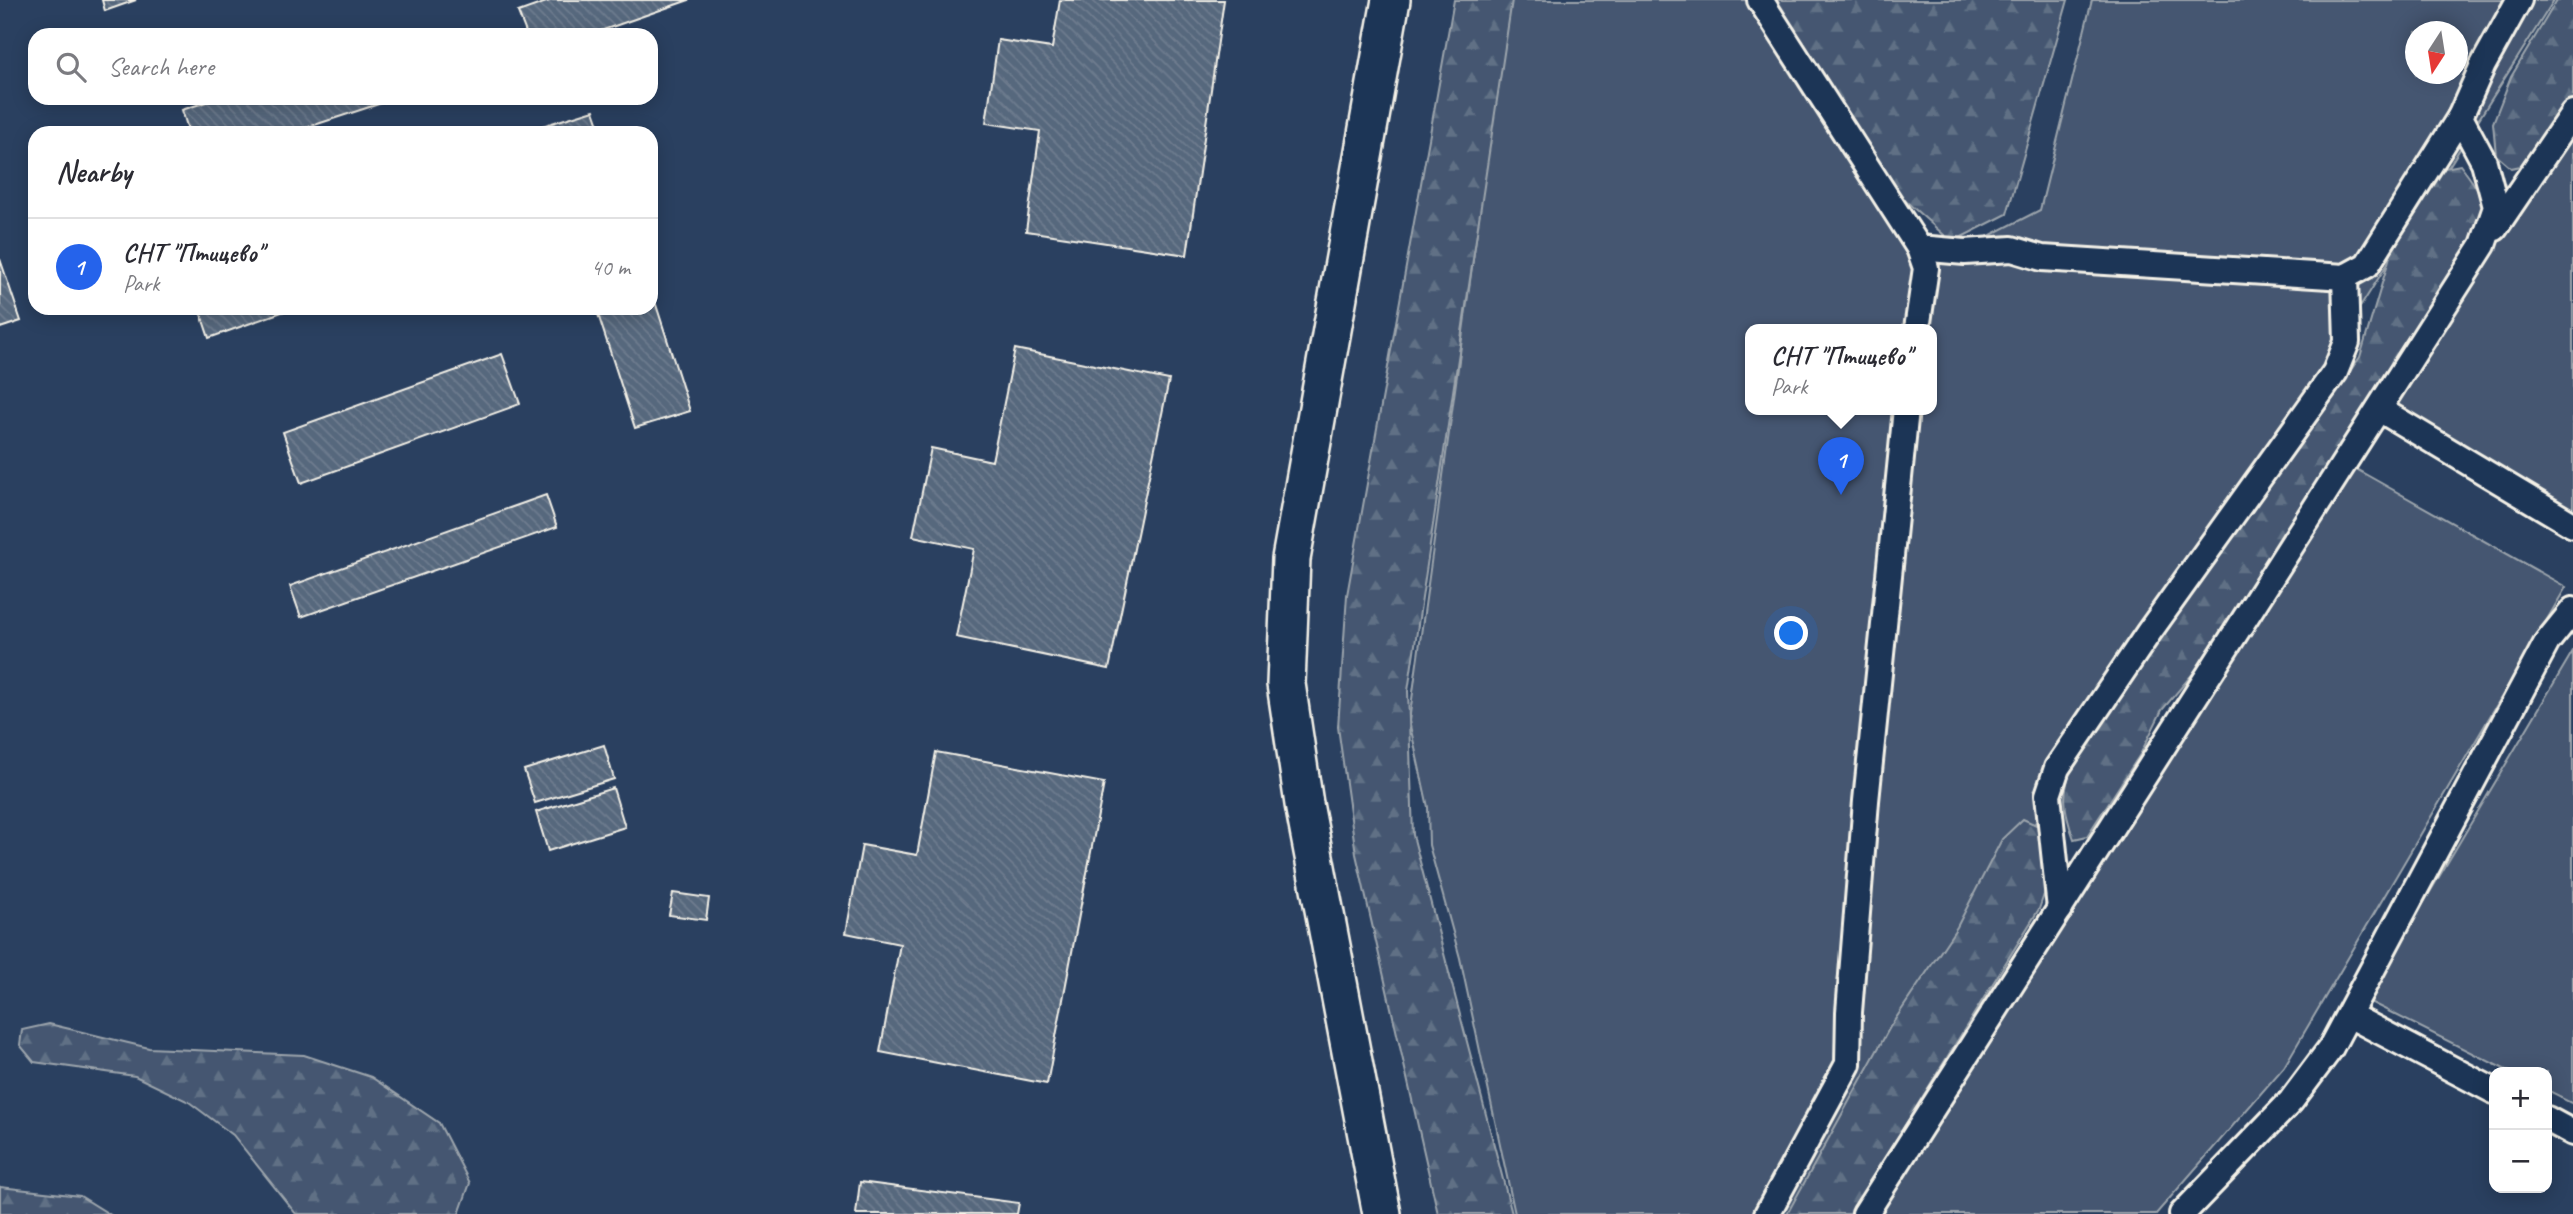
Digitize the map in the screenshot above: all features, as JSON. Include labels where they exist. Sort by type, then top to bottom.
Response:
[{"type":"main road","points":[[1382,1214],[1304,804],[1286,684],[1292,559],[1391,0]]},
{"type":"street","points":[[1760,0],[1919,248],[1926,268],[1918,324]]},
{"type":"street","points":[[1919,248],[1965,252],[2012,249],[2042,258],[2345,277],[2367,265],[2460,117],[2483,65],[2519,0]]},
{"type":"street","points":[[1865,1214],[2483,246],[2573,113]]},
{"type":"street","points":[[2460,117],[2484,162],[2496,207],[2483,246]]},
{"type":"street","points":[[2060,909],[2048,795],[2057,768],[2149,632],[2335,372],[2347,342],[2345,277]]},
{"type":"street","points":[[2379,409],[2573,525]]},
{"type":"street","points":[[1767,1214],[1849,1064],[1849,1012],[1866,801],[1905,415]]},
{"type":"street","points":[[2182,1214],[2291,1101],[2330,1049],[2547,642],[2573,610]]},
{"type":"street","points":[[2349,1015],[2489,1088]]},
{"type":"street","points":[[2552,1122],[2573,1133]]},
{"type":"green space","points":[[1454,0],[1512,0],[1408,691],[1413,835],[1512,1214],[1438,1214],[1356,854],[1338,727],[1347,595]]},
{"type":"green space","points":[[1509,0],[1748,0],[1919,248],[1926,268],[2040,210],[2092,0],[2554,0],[2330,355],[2333,358],[2303,399],[1788,1214],[1515,1214],[1460,958],[1429,845],[1428,807],[1409,721]]},
{"type":"green space","points":[[1754,0],[2068,0],[2007,214],[1952,242],[1857,158]]},
{"type":"green space","points":[[2557,0],[2573,0],[2573,99],[2530,164],[2511,168],[2496,155],[2493,123],[2511,77]]},
{"type":"green space","points":[[2573,129],[2573,521],[2388,410]]},
{"type":"green space","points":[[2460,165],[2475,186],[2482,203],[2481,221],[2472,245],[2206,658],[2162,710],[2141,753],[2087,836],[2074,839],[2065,797],[2075,756],[2360,357],[2391,253],[2445,168]]},
{"type":"green space","points":[[2356,469],[2566,587],[2284,1067],[2156,1214],[1879,1214]]},
{"type":"green space","points":[[2573,651],[2573,1104],[2552,1094],[2552,1067],[2500,1067],[2366,1000]]},
{"type":"green space","points":[[2023,819],[2043,828],[2049,880],[2039,909],[1850,1214],[1787,1214],[1890,1027],[1957,927],[2002,839]]},
{"type":"green space","points":[[49,1024],[149,1048],[304,1055],[371,1077],[439,1123],[470,1183],[459,1214],[296,1214],[233,1135],[189,1102],[135,1076],[34,1062],[20,1045],[22,1030]]},
{"type":"green space","points":[[0,1187],[80,1196],[109,1214],[0,1214]]},
{"type":"building","points":[[102,0],[136,0],[105,11]]},
{"type":"building","points":[[552,0],[689,0],[609,28],[524,28],[518,12]]},
{"type":"building","points":[[1060,0],[1224,0],[1187,255],[1026,231],[1040,131],[986,123],[998,40],[1052,48]]},
{"type":"building","points":[[197,105],[376,105],[311,126],[187,126],[182,110]]},
{"type":"building","points":[[594,110],[600,126],[542,126]]},
{"type":"building","points":[[0,259],[21,321],[0,328]]},
{"type":"building","points":[[658,311],[690,411],[635,428],[598,315],[658,315]]},
{"type":"building","points":[[201,315],[273,315],[209,338]]},
{"type":"building","points":[[1015,349],[1169,380],[1109,669],[956,637],[974,549],[913,536],[931,448],[992,461]]},
{"type":"building","points":[[502,354],[520,404],[301,483],[283,432]]},
{"type":"building","points":[[546,495],[557,527],[301,617],[290,586]]},
{"type":"building","points":[[604,745],[614,779],[535,803],[524,770]]},
{"type":"building","points":[[936,752],[1104,783],[1047,1084],[880,1052],[900,944],[846,933],[862,845],[917,855]]},
{"type":"building","points":[[613,788],[625,827],[548,851],[536,812]]},
{"type":"building","points":[[673,893],[709,898],[706,920],[669,915]]},
{"type":"building","points":[[860,1182],[1019,1203],[1017,1214],[856,1214]]},
{"type":"place","name":"СНТ \"Птицево\"","points":[[1841,495]]}]
